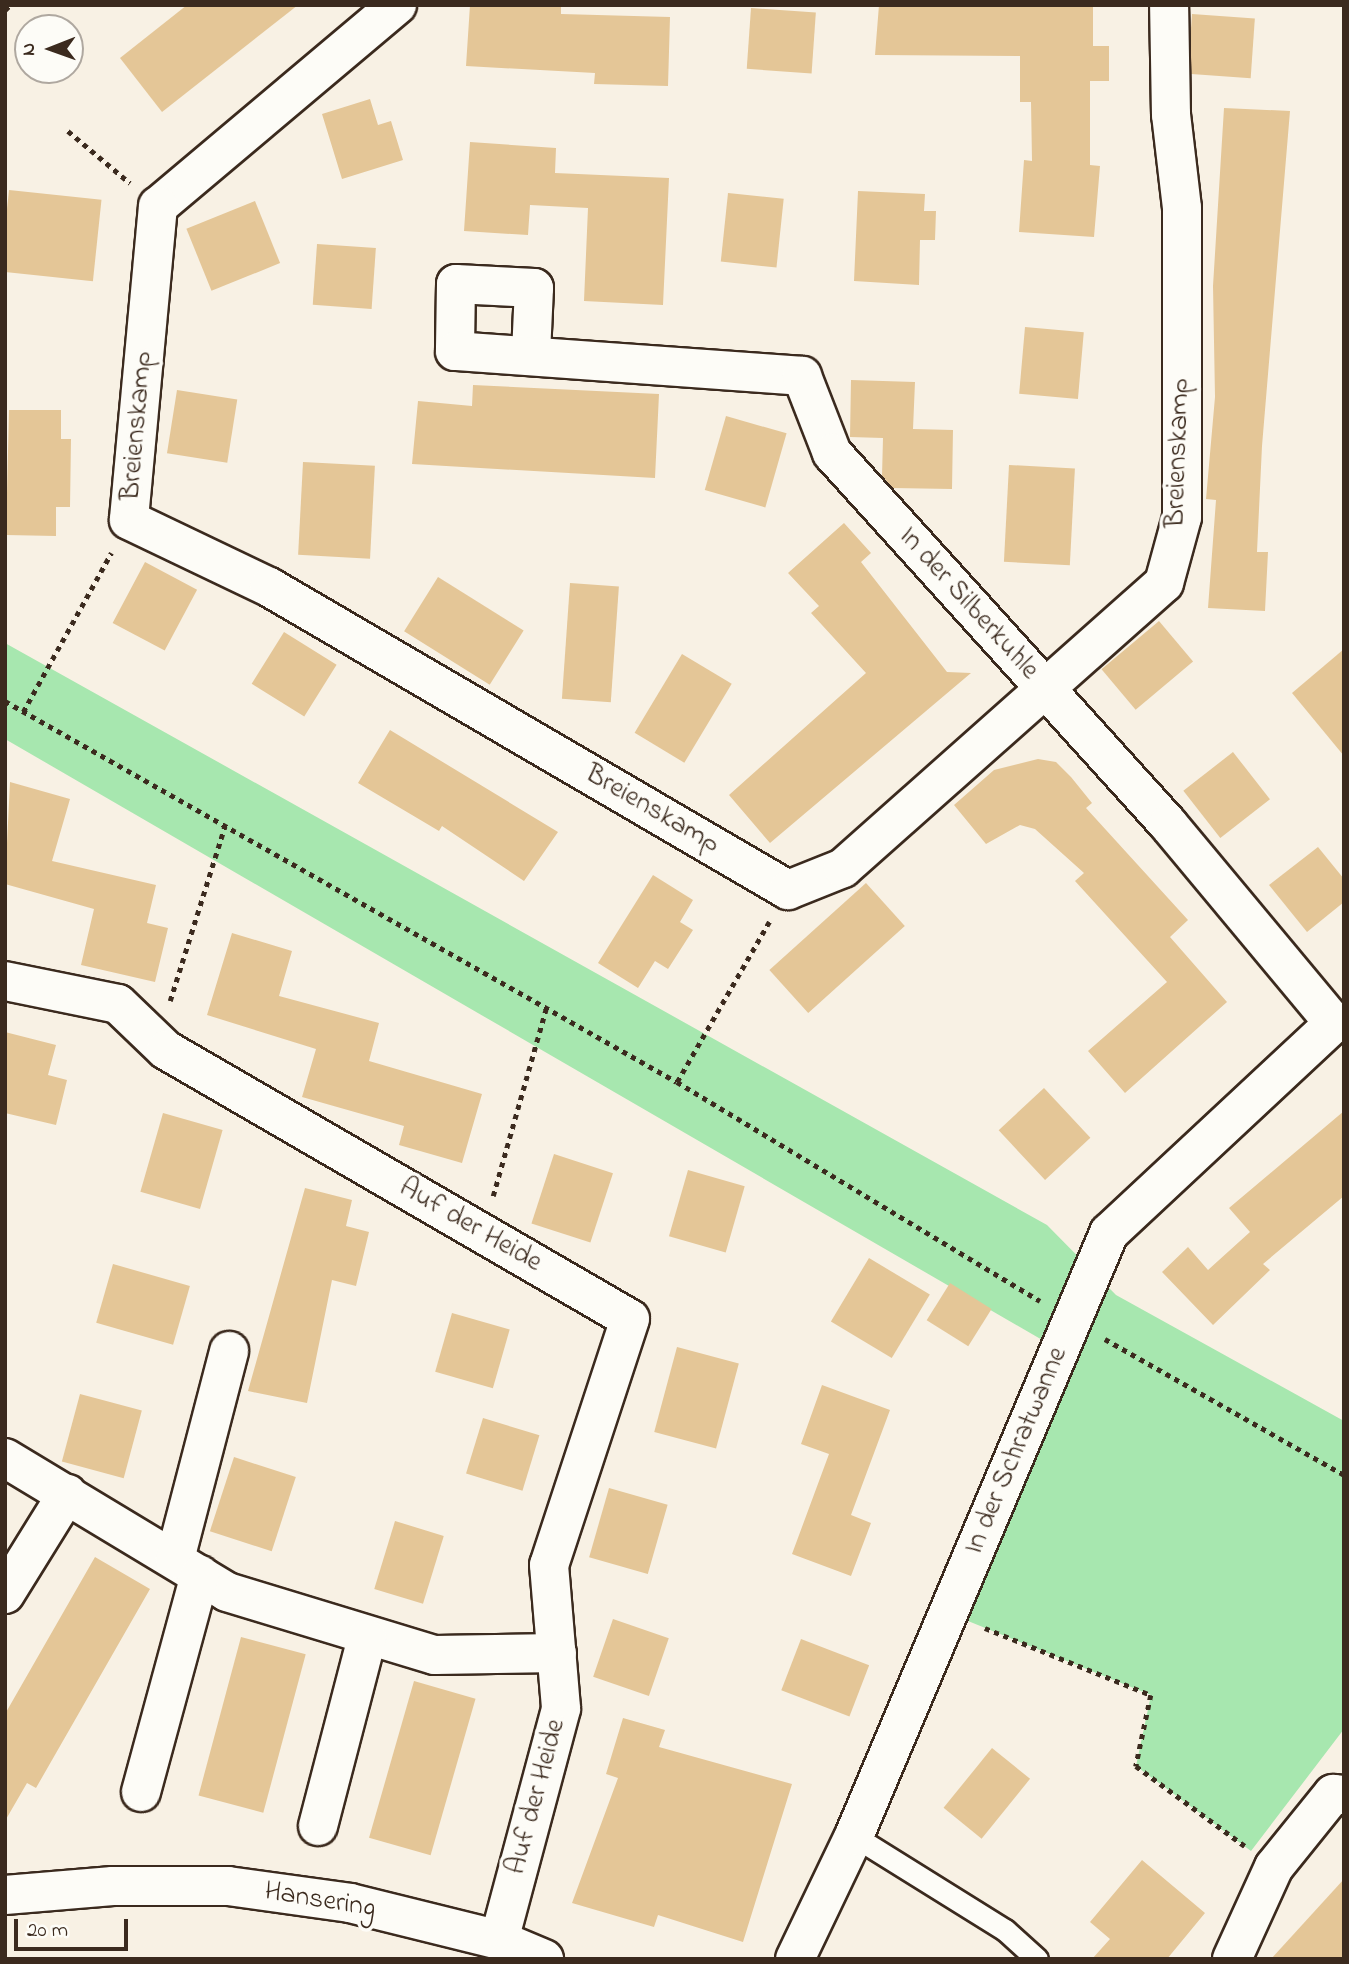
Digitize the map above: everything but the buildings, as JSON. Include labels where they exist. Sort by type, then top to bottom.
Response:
[{"type":"street","points":[[158,206],[397,5]]},
{"type":"street","name":"Breienskamp","points":[[158,206],[129,520],[269,587],[788,890],[843,868],[1164,583],[1182,517],[1182,208],[1171,115],[1169,5]]},
{"type":"street","name":"In der Silberkuhle","points":[[531,354],[802,376],[832,453],[1168,824],[1339,1023]]},
{"type":"street","name":"Auf der Heide","points":[[5,981],[118,1004],[157,1042],[630,1319],[549,1565],[561,1709],[522,1952]]},
{"type":"street","name":"In der Schratwanne","points":[[795,1959],[854,1836],[1109,1233],[1339,1023]]},
{"type":"street","points":[[141,1792],[229,1351]]},
{"type":"street","points":[[5,1458],[227,1592],[367,1638],[436,1655],[557,1653]]},
{"type":"street","points":[[5,1594],[66,1494]]},
{"type":"street","points":[[318,1826],[367,1638]]},
{"type":"street","points":[[1232,1959],[1274,1867],[1332,1794],[1344,1796]]},
{"type":"street","name":"Hansering","points":[[5,1895],[113,1886],[228,1886],[350,1903],[522,1952]]},
{"type":"lane","points":[[854,1836],[1005,1930],[1037,1959]]},
{"type":"path","points":[[5,10],[10,5]]},
{"type":"path","points":[[68,131],[158,206]]},
{"type":"path","points":[[23,712],[129,520]]},
{"type":"path","points":[[5,701],[677,1082],[1074,1321],[1344,1475]]},
{"type":"path","points":[[157,1042],[225,826]]},
{"type":"path","points":[[677,1082],[788,890]]},
{"type":"path","points":[[482,1233],[546,1008]]},
{"type":"path","points":[[947,1612],[1151,1695],[1136,1766],[1274,1867]]},
{"type":"green space","points":[[5,643],[1047,1225],[1116,1295],[1344,1421],[1344,1729],[1251,1851],[1136,1766],[1151,1695],[968,1621],[1075,1359],[5,739]]}]
